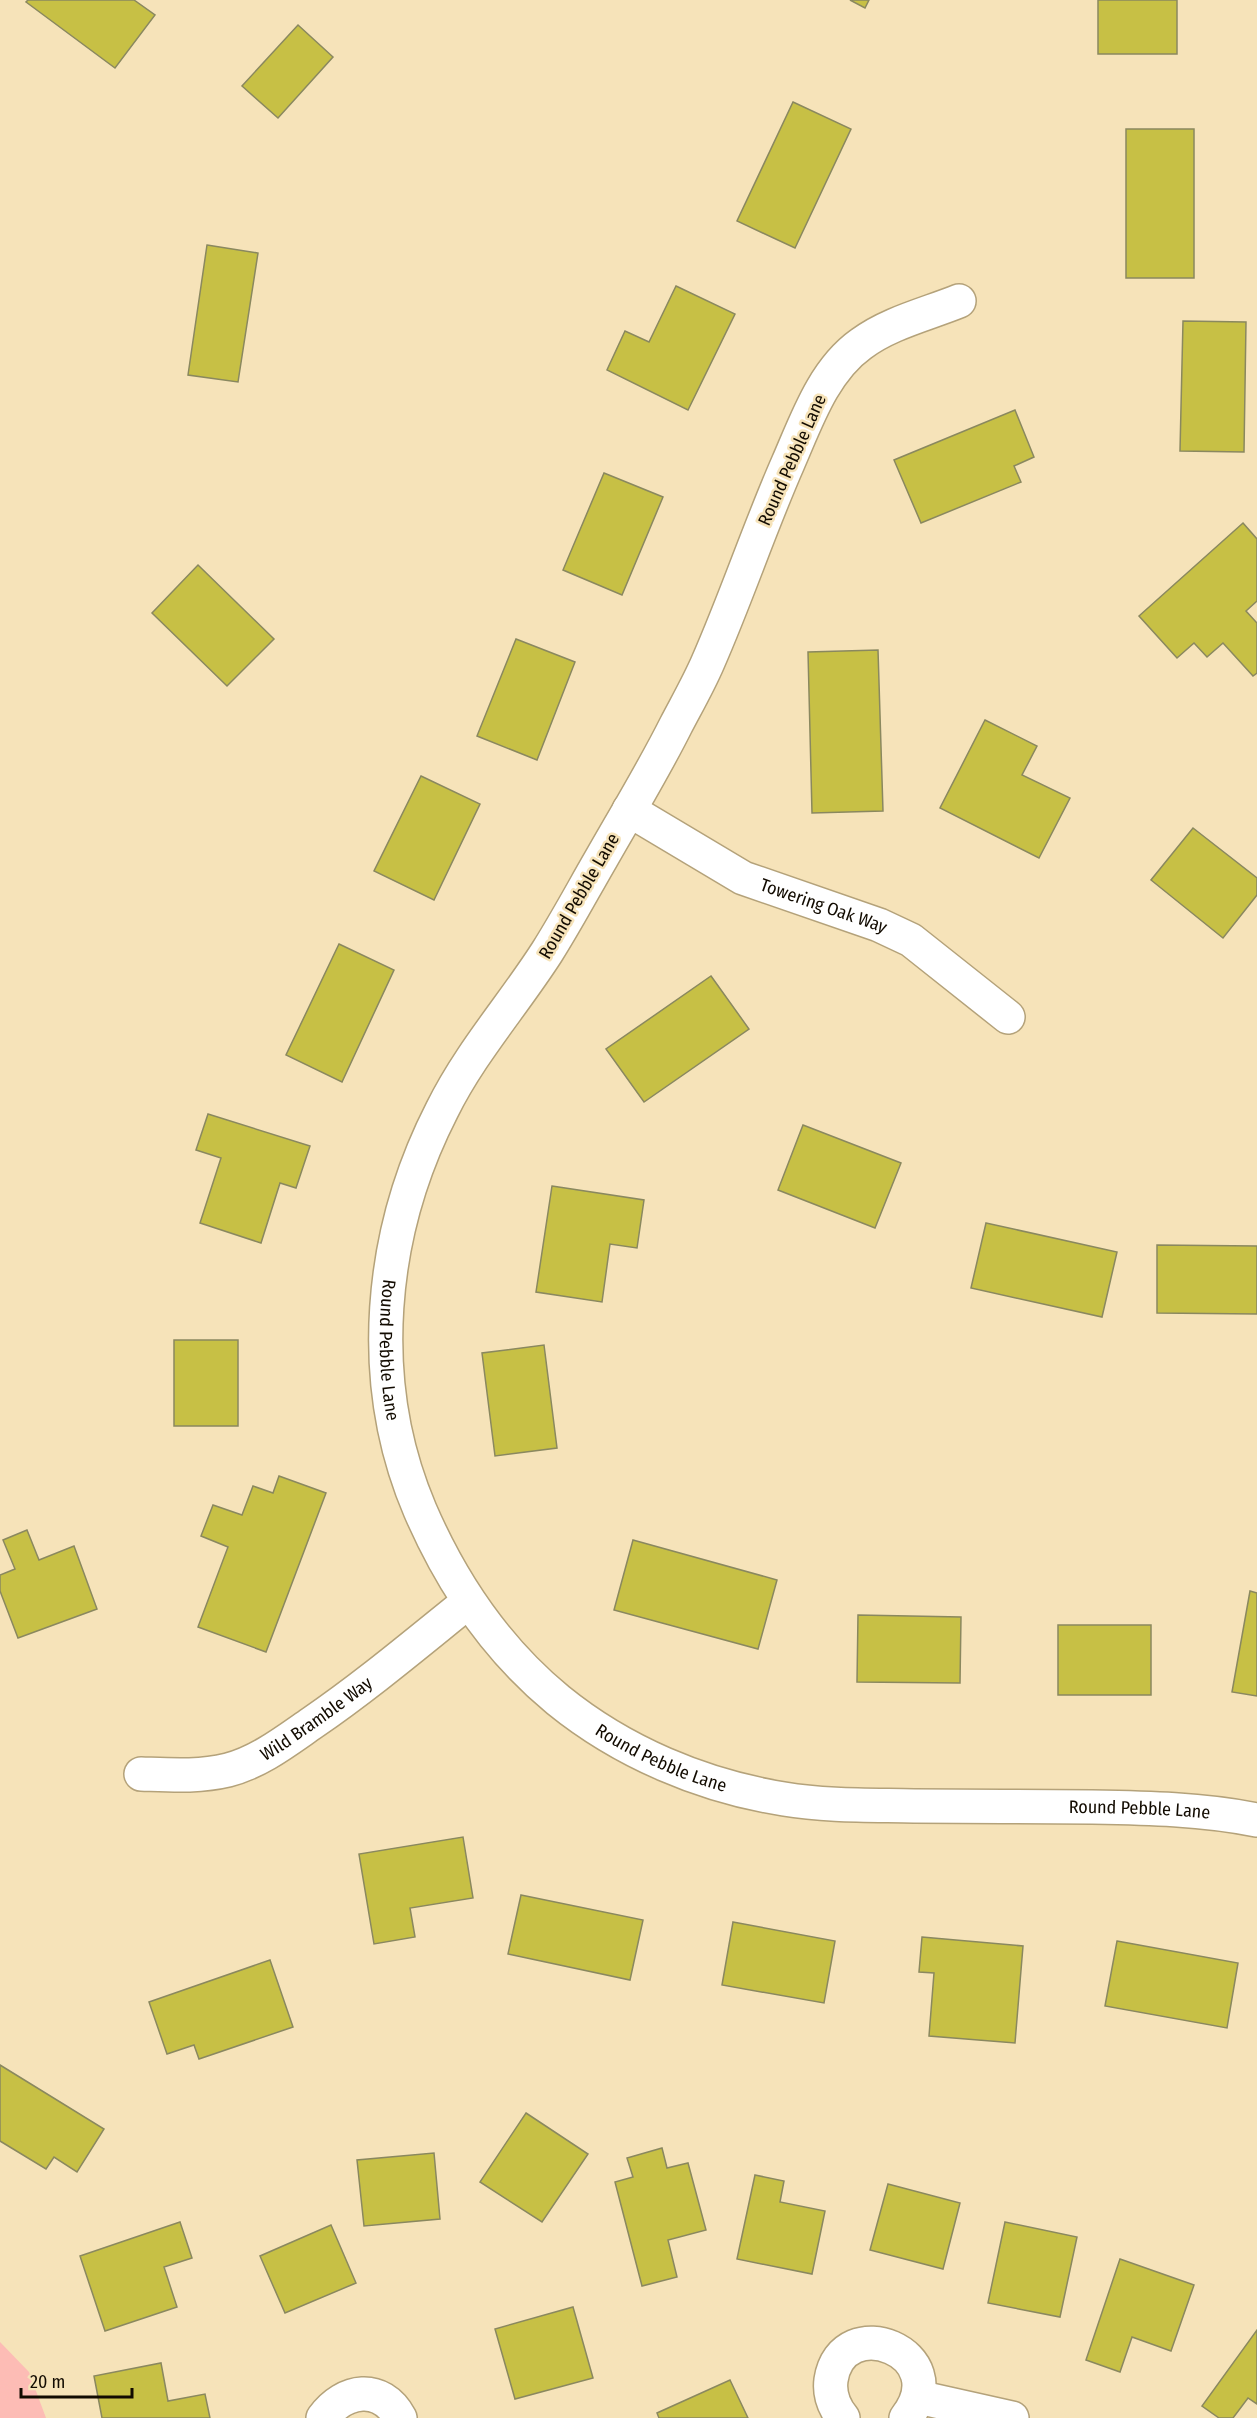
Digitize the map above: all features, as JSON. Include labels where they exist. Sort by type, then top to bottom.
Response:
[{"type":"street","name":"Round Pebble Lane","points":[[959,301],[880,332],[857,346],[836,368],[801,433],[707,665],[629,810],[549,949],[444,1106],[416,1165],[398,1224],[386,1300],[386,1363],[394,1428],[410,1486],[437,1549],[468,1602],[511,1657],[559,1701],[609,1737],[666,1766],[723,1786],[787,1800],[855,1805],[1176,1808],[1257,1820]]},
{"type":"street","name":"Towering Oak Way","points":[[629,810],[743,878],[879,925],[911,940],[1008,1017]]},
{"type":"street","name":"Wild Bramble Way","points":[[141,1774],[184,1777],[227,1770],[245,1764],[281,1745],[354,1694],[468,1602]]},
{"type":"street","points":[[843,2418],[836,2409],[830,2390],[832,2371],[839,2360],[853,2348],[871,2342],[891,2345],[906,2356],[917,2374],[912,2407],[1012,2418]]},
{"type":"street","points":[[323,2418],[332,2404],[350,2395],[370,2394],[396,2409],[400,2418]]},
{"type":"shaded area","points":[[0,2342],[29,2372],[46,2418],[0,2418]]},
{"type":"building","points":[[28,0],[134,0],[155,15],[115,68],[26,2]]},
{"type":"building","points":[[850,0],[869,0],[865,8]]},
{"type":"building","points":[[1098,0],[1177,0],[1177,54],[1098,54]]},
{"type":"building","points":[[298,25],[333,57],[278,118],[242,86]]},
{"type":"building","points":[[793,102],[851,129],[795,248],[737,221]]},
{"type":"building","points":[[1126,129],[1194,129],[1194,278],[1126,278]]},
{"type":"building","points":[[207,245],[258,253],[238,382],[188,375]]},
{"type":"building","points":[[676,286],[735,314],[688,410],[607,370],[625,331],[649,342]]},
{"type":"building","points":[[1183,321],[1246,322],[1244,452],[1180,451]]},
{"type":"building","points":[[1015,410],[1034,457],[1014,466],[1021,482],[921,523],[894,460]]},
{"type":"building","points":[[604,473],[663,497],[622,595],[563,570]]},
{"type":"building","points":[[1243,523],[1257,539],[1257,601],[1246,611],[1257,623],[1257,673],[1253,676],[1223,643],[1207,657],[1194,643],[1177,658],[1139,616]]},
{"type":"building","points":[[198,565],[274,639],[227,686],[152,613]]},
{"type":"building","points":[[516,639],[575,662],[537,760],[477,736]]},
{"type":"building","points":[[878,650],[883,811],[812,813],[808,652]]},
{"type":"building","points":[[985,720],[1037,746],[1022,775],[1070,798],[1039,858],[940,808]]},
{"type":"building","points":[[421,776],[480,804],[434,900],[374,871]]},
{"type":"building","points":[[1193,828],[1257,878],[1257,895],[1223,938],[1151,880]]},
{"type":"building","points":[[339,944],[394,970],[342,1082],[286,1055]]},
{"type":"building","points":[[711,976],[749,1029],[644,1102],[606,1049]]},
{"type":"building","points":[[208,1114],[310,1146],[296,1188],[280,1183],[261,1243],[200,1223],[221,1158],[196,1150]]},
{"type":"building","points":[[803,1125],[901,1163],[875,1228],[778,1190]]},
{"type":"building","points":[[552,1186],[644,1200],[637,1248],[610,1244],[602,1302],[536,1292]]},
{"type":"building","points":[[986,1223],[1117,1252],[1102,1317],[971,1288]]},
{"type":"building","points":[[1157,1245],[1257,1246],[1257,1314],[1157,1313]]},
{"type":"building","points":[[174,1340],[238,1340],[238,1426],[174,1426]]},
{"type":"building","points":[[544,1345],[557,1448],[495,1456],[482,1353]]},
{"type":"building","points":[[279,1476],[326,1493],[266,1652],[198,1627],[228,1547],[201,1536],[213,1505],[242,1515],[253,1486],[273,1493]]},
{"type":"building","points":[[27,1530],[39,1560],[74,1546],[97,1609],[18,1638],[0,1591],[0,1575],[15,1569],[3,1540]]},
{"type":"building","points":[[633,1540],[777,1580],[758,1649],[614,1610]]},
{"type":"building","points":[[1250,1591],[1257,1593],[1257,1696],[1232,1692]]},
{"type":"building","points":[[858,1615],[961,1617],[960,1683],[857,1682]]},
{"type":"building","points":[[1058,1625],[1151,1625],[1151,1695],[1058,1695]]},
{"type":"building","points":[[463,1837],[473,1898],[410,1908],[415,1937],[374,1944],[359,1854]]},
{"type":"building","points":[[521,1895],[643,1920],[630,1980],[508,1954]]},
{"type":"building","points":[[733,1922],[835,1941],[824,2003],[722,1985]]},
{"type":"building","points":[[922,1937],[1023,1946],[1015,2043],[929,2036],[934,1973],[919,1972]]},
{"type":"building","points":[[1117,1941],[1238,1963],[1227,2028],[1105,2006]]},
{"type":"building","points":[[270,1960],[293,2027],[199,2059],[194,2045],[167,2054],[149,2002]]},
{"type":"building","points":[[0,2065],[104,2129],[77,2172],[54,2157],[46,2169],[0,2141]]},
{"type":"building","points":[[526,2113],[588,2154],[542,2222],[480,2182]]},
{"type":"building","points":[[662,2148],[667,2168],[688,2163],[706,2230],[668,2240],[677,2277],[642,2286],[615,2182],[633,2177],[627,2158]]},
{"type":"building","points":[[434,2153],[440,2219],[364,2226],[357,2160]]},
{"type":"building","points":[[755,2175],[784,2181],[780,2202],[825,2211],[812,2274],[737,2259]]},
{"type":"building","points":[[888,2184],[960,2203],[943,2269],[870,2250]]},
{"type":"building","points":[[180,2222],[192,2258],[164,2267],[177,2307],[105,2331],[80,2256]]},
{"type":"building","points":[[1005,2222],[1077,2237],[1060,2317],[988,2303]]},
{"type":"building","points":[[331,2225],[356,2283],[285,2313],[260,2256]]},
{"type":"building","points":[[1120,2259],[1194,2285],[1171,2351],[1132,2337],[1120,2372],[1086,2360]]},
{"type":"building","points":[[573,2307],[593,2378],[515,2399],[495,2329]]},
{"type":"building","points":[[1257,2330],[1257,2404],[1248,2398],[1233,2418],[1219,2418],[1202,2406]]},
{"type":"building","points":[[161,2363],[168,2401],[205,2394],[210,2418],[102,2418],[94,2376]]},
{"type":"building","points":[[730,2380],[748,2418],[659,2418],[657,2413]]}]
